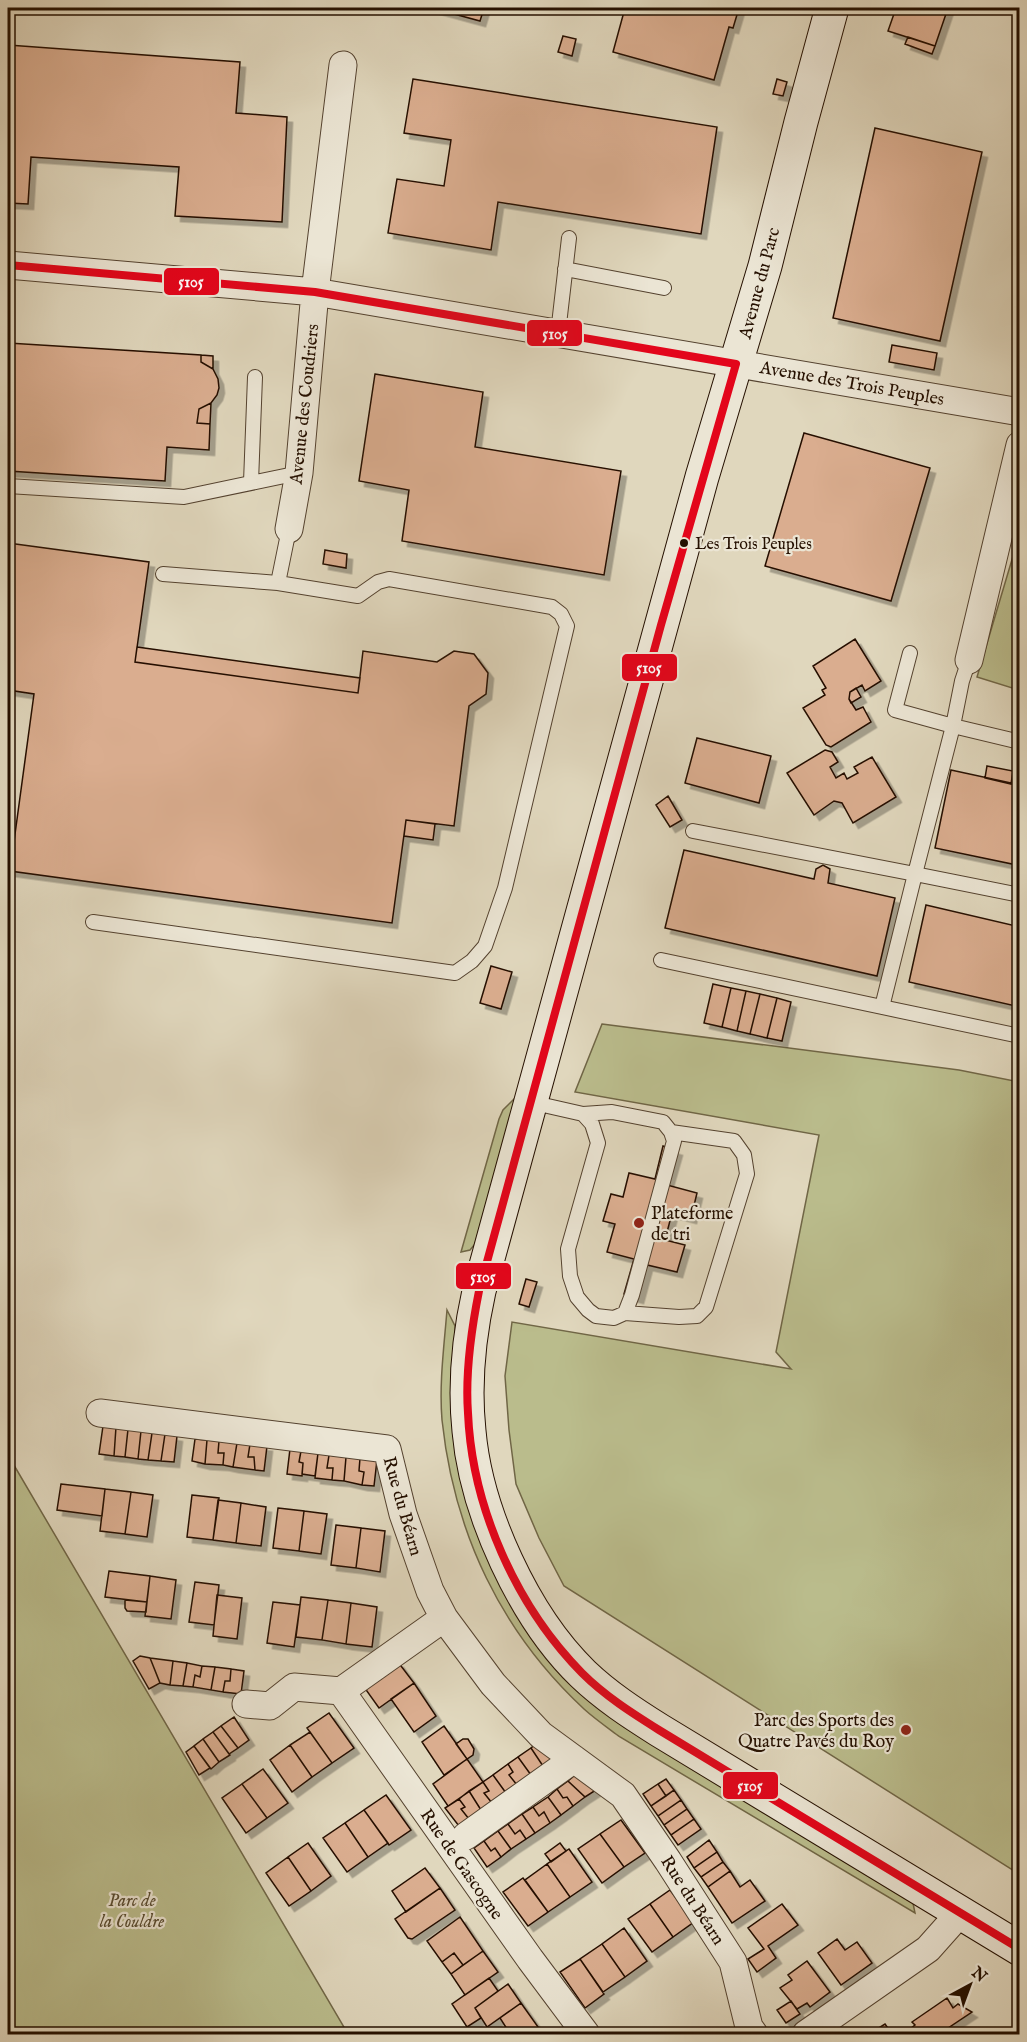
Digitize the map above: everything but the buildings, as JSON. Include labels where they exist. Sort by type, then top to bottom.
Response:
[{"type":"street","name":"Avenue du Parc","points":[[832,8],[765,266],[661,625],[479,1291],[470,1333],[467,1384],[469,1432],[483,1498],[505,1558],[527,1601],[554,1640],[581,1672],[612,1700],[659,1731],[1020,1949]]},
{"type":"street","name":"Avenue des Coudriers","points":[[289,529],[299,473],[315,292],[343,65]]},
{"type":"street","name":"Avenue des Trois Peuples","points":[[8,265],[315,292],[1020,412]]},
{"type":"street","points":[[969,660],[1020,445]]},
{"type":"street","name":"Rue du Béarn","points":[[100,1413],[387,1449],[403,1514],[430,1591],[444,1618],[493,1684],[541,1735],[623,1796],[733,1962],[749,2027],[754,2034]]},
{"type":"street","points":[[246,1704],[270,1706],[294,1687],[342,1691],[444,1618]]},
{"type":"street","name":"Rue de Gascogne","points":[[342,1691],[530,1959],[586,2034]]},
{"type":"street","points":[[466,1836],[574,1759]]},
{"type":"street","points":[[806,2034],[928,1949],[960,1913]]},
{"type":"lane","points":[[558,333],[569,238]]},
{"type":"lane","points":[[566,269],[664,288]]},
{"type":"lane","points":[[251,482],[255,377]]},
{"type":"lane","points":[[8,486],[184,497],[299,473]]},
{"type":"lane","points":[[278,583],[289,529]]},
{"type":"lane","points":[[93,922],[455,973],[472,961],[485,946],[505,888],[566,636],[567,626],[561,614],[552,607],[389,579],[378,582],[358,596],[278,583],[163,574]]},
{"type":"lane","points":[[910,653],[895,710],[1020,742]]},
{"type":"lane","points":[[882,1007],[969,660]]},
{"type":"lane","points":[[693,831],[915,873],[1020,896]]},
{"type":"lane","points":[[661,960],[1020,1036]]},
{"type":"lane","points":[[530,1102],[583,1114],[612,1112],[663,1122],[671,1132],[674,1141],[632,1295],[625,1312]]},
{"type":"lane","points":[[583,1114],[592,1124],[598,1143],[568,1249],[570,1276],[577,1297],[596,1316],[614,1318],[625,1312],[679,1317],[697,1316],[706,1307],[747,1174],[744,1155],[734,1141],[671,1132]]},
{"type":"green space","points":[[1019,536],[1019,690],[977,677]]},
{"type":"green space","name":"Parc des Sports des Quatre Pavés du Roy","points":[[602,1024],[959,1070],[1019,1082],[1019,1874],[564,1586],[539,1538],[516,1484],[509,1430],[505,1376],[512,1322],[791,1369],[776,1352],[819,1135],[575,1092]]},
{"type":"green space","points":[[516,1097],[475,1244],[470,1250],[461,1252],[499,1119],[503,1110]]},
{"type":"green space","points":[[447,1310],[455,1326],[453,1415],[592,1703],[624,1727],[907,1897],[913,1903],[915,1913],[620,1737],[584,1709],[528,1647],[486,1578],[470,1541],[448,1462],[441,1406]]},
{"type":"green space","name":"Parc de la Couldre","points":[[8,1455],[348,2034],[8,2034]]},
{"type":"transit line","name":"5105","points":[[8,265],[315,292],[736,364]]},
{"type":"transit line","name":"5105","points":[[736,364],[661,625],[479,1291],[468,1367],[467,1398],[471,1448],[488,1519],[518,1586],[558,1646],[582,1673],[619,1704],[659,1730],[1020,1949]]},
{"type":"place","name":"Les Trois Peuples","points":[[684,543]]},
{"type":"place","name":"Plateforme de tri","points":[[639,1223]]},
{"type":"place","name":"Parc des Sports des Quatre Pavés du Roy","points":[[906,1730]]}]
